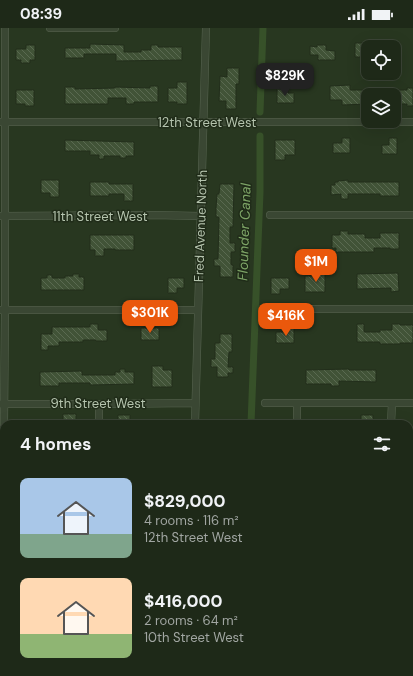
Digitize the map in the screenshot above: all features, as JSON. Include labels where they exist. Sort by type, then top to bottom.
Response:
[{"type":"street","points":[[4,420],[2,404],[2,122],[5,28]]},
{"type":"street","points":[[50,28],[115,28]]},
{"type":"street","name":"Fred Avenue North","points":[[195,420],[206,28]]},
{"type":"street","name":"12th Street West","points":[[2,122],[413,122]]},
{"type":"street","points":[[270,215],[413,215]]},
{"type":"street","name":"11th Street West","points":[[2,216],[200,216]]},
{"type":"street","points":[[266,309],[413,309]]},
{"type":"street","points":[[3,310],[198,310]]},
{"type":"street","name":"9th Street West","points":[[2,404],[195,403]]},
{"type":"street","points":[[265,403],[413,403]]},
{"type":"street","points":[[297,403],[297,420]]},
{"type":"street","points":[[392,403],[392,420]]},
{"type":"street","points":[[99,404],[99,420]]},
{"type":"building","points":[[355,43],[361,43],[361,57],[355,57]]},
{"type":"building","points":[[90,44],[124,45],[124,52],[141,52],[141,50],[151,50],[151,45],[158,45],[158,47],[182,47],[182,60],[116,61],[116,54],[84,54],[84,58],[65,58],[65,48],[90,48]]},
{"type":"building","points":[[26,45],[35,45],[35,60],[30,60],[30,63],[21,63],[21,60],[16,60],[16,49],[26,49]]},
{"type":"building","points":[[317,45],[326,45],[326,50],[335,51],[335,60],[318,60],[318,55],[310,55],[310,46],[317,47]]},
{"type":"building","points":[[227,68],[239,68],[239,84],[236,84],[236,109],[226,109],[226,101],[219,101],[220,76],[227,77]]},
{"type":"building","points":[[177,82],[187,82],[187,104],[168,102],[168,88],[177,88]]},
{"type":"building","points":[[350,85],[350,90],[361,90],[361,104],[342,105],[342,100],[330,100],[330,86]]},
{"type":"building","points":[[150,86],[158,86],[158,102],[134,102],[134,104],[126,104],[126,98],[108,98],[108,104],[65,104],[65,87],[75,87],[75,89],[115,87],[150,88]]},
{"type":"building","points":[[413,88],[413,106],[407,106],[407,104],[401,104],[401,90]]},
{"type":"building","points":[[277,89],[288,89],[288,93],[294,93],[294,103],[277,103]]},
{"type":"building","points":[[16,90],[34,90],[34,106],[16,104]]},
{"type":"building","points":[[342,138],[350,138],[350,153],[333,153],[333,143],[342,143]]},
{"type":"building","points":[[389,138],[397,138],[397,154],[382,154],[382,145],[389,145]]},
{"type":"building","points":[[65,140],[134,142],[134,156],[120,158],[120,156],[104,156],[104,159],[99,159],[99,155],[90,155],[90,151],[65,151]]},
{"type":"building","points":[[275,140],[295,140],[295,155],[285,155],[285,160],[275,160]]},
{"type":"building","points":[[41,180],[59,180],[59,197],[50,197],[50,193],[41,193]]},
{"type":"building","points":[[348,180],[348,182],[399,182],[399,196],[380,196],[380,194],[348,194],[348,199],[341,199],[341,194],[331,195],[331,185],[335,185],[335,182],[338,181]]},
{"type":"building","points":[[90,182],[133,184],[133,201],[124,201],[124,194],[90,196]]},
{"type":"building","points":[[220,184],[234,184],[233,227],[230,227],[230,243],[235,243],[235,252],[231,252],[233,277],[220,277],[220,266],[214,266],[214,259],[218,259],[219,217],[216,217],[216,208],[217,194],[219,194]]},
{"type":"building","points":[[340,231],[348,231],[348,234],[365,234],[365,238],[380,238],[380,233],[399,233],[399,249],[374,248],[374,252],[336,252],[336,248],[332,248],[332,235],[340,235]]},
{"type":"building","points":[[90,235],[134,235],[134,250],[104,249],[104,256],[95,256],[95,250],[90,250]]},
{"type":"building","points":[[316,271],[325,271],[325,292],[305,292],[305,276],[316,276]]},
{"type":"building","points":[[398,273],[399,291],[391,292],[391,288],[357,289],[357,274]]},
{"type":"building","points":[[73,274],[79,274],[79,277],[84,277],[84,290],[41,290],[41,278],[47,278],[47,275],[52,275],[52,278],[65,278],[65,276],[73,276]]},
{"type":"building","points":[[168,278],[184,278],[184,288],[177,288],[177,293],[168,293]]},
{"type":"building","points":[[271,278],[289,278],[289,289],[280,289],[280,294],[271,294]]},
{"type":"building","points":[[90,324],[98,324],[98,330],[107,330],[107,341],[83,340],[83,342],[59,342],[59,346],[48,346],[48,350],[41,350],[41,334],[52,334],[52,327],[90,327]]},
{"type":"building","points":[[357,324],[364,324],[364,332],[392,330],[392,324],[413,325],[413,343],[380,344],[380,342],[357,342]]},
{"type":"building","points":[[141,328],[159,328],[159,340],[141,340]]},
{"type":"building","points":[[294,328],[294,343],[276,343],[276,332],[286,332],[286,329]]},
{"type":"building","points":[[220,334],[232,334],[232,352],[229,352],[228,367],[233,367],[233,373],[228,373],[228,377],[217,377],[217,367],[211,367],[211,359],[215,359],[215,343],[220,343]]},
{"type":"building","points":[[152,366],[163,366],[163,370],[172,370],[172,387],[152,387]]},
{"type":"building","points":[[120,369],[125,369],[125,372],[134,372],[134,384],[90,385],[90,383],[59,383],[59,386],[40,386],[40,372],[82,371],[82,375],[115,375],[115,372],[120,372]]},
{"type":"building","points":[[306,370],[376,370],[376,382],[339,381],[339,386],[331,386],[331,384],[306,384]]},
{"type":"building","points":[[63,414],[76,414],[76,420],[63,420]]},
{"type":"building","points":[[118,415],[130,415],[130,420],[118,420]]},
{"type":"building","points":[[361,415],[373,415],[373,420],[361,420]]},
{"type":"waterway","name":"Flounder Canal","points":[[260,112],[263,28]]},
{"type":"waterway","name":"Flounder Canal","points":[[251,420],[260,192],[260,136]]}]
